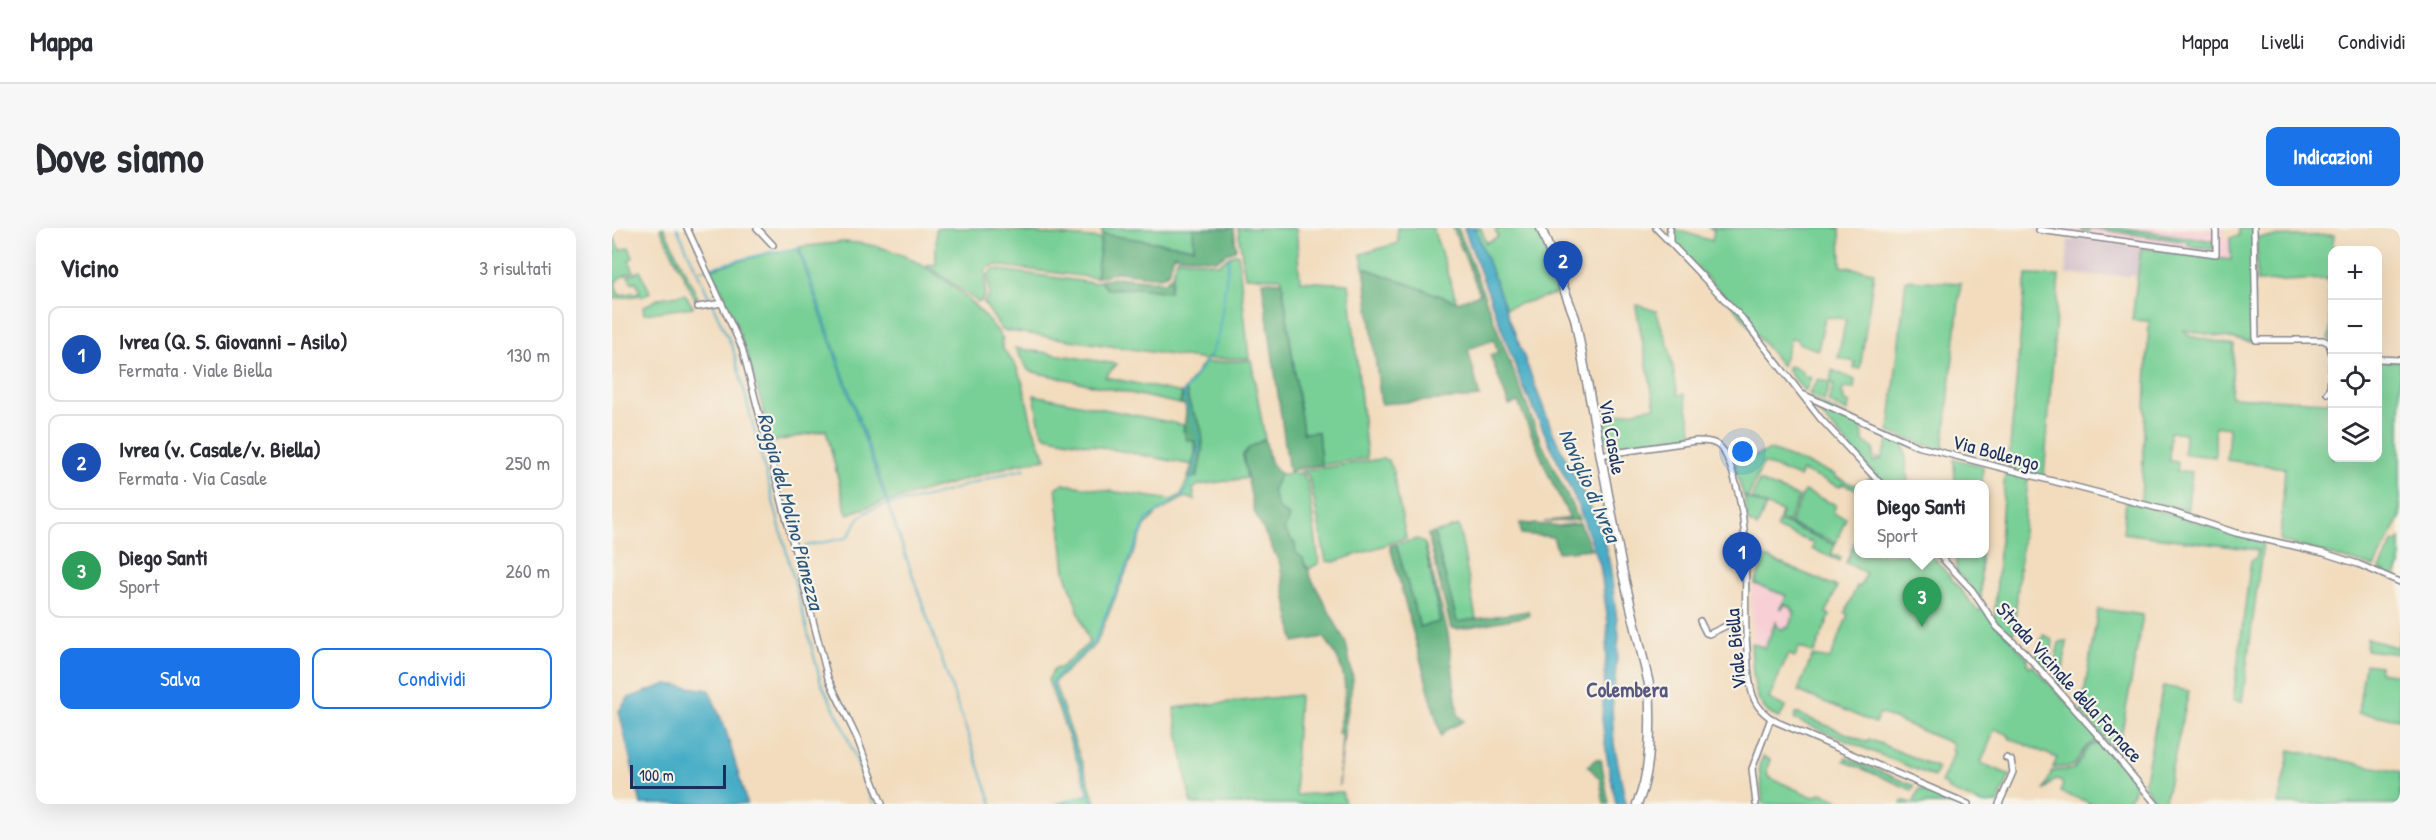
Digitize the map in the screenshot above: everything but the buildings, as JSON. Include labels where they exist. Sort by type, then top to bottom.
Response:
[{"type":"main road","name":"Via Casale","points":[[1541,228],[1575,318],[1622,569],[1649,684],[1647,757],[1639,802]]},
{"type":"street","points":[[687,228],[720,303],[736,333],[748,367],[828,678],[857,738],[882,804]]},
{"type":"street","points":[[757,228],[773,245]]},
{"type":"street","points":[[1670,242],[1671,228]]},
{"type":"street","points":[[2075,235],[2076,228]]},
{"type":"street","points":[[2039,230],[2216,254],[2216,228]]},
{"type":"street","points":[[2254,228],[2256,340],[2323,340],[2329,343],[2332,354]]},
{"type":"street","name":"Via Bollengo","points":[[1659,229],[1742,318],[1802,393],[1917,446],[2169,511],[2236,533],[2324,553],[2358,564],[2400,582]]},
{"type":"street","points":[[698,307],[720,303]]},
{"type":"street","points":[[2382,359],[2400,360]]},
{"type":"street","points":[[1802,393],[1834,434],[1877,480]]},
{"type":"street","name":"Viale Biella","points":[[1600,455],[1696,441],[1707,441],[1722,448],[1739,496],[1745,525],[1745,617],[1749,676],[1753,697],[1765,714],[1771,718],[1968,804]]},
{"type":"street","name":"Strada Vicinale della Fornace","points":[[1942,558],[1972,590],[1997,627],[2024,652],[2104,741],[2156,804]]},
{"type":"street","points":[[1700,621],[1706,633],[1710,634],[1745,617]]},
{"type":"street","points":[[1756,804],[1752,769],[1771,718]]},
{"type":"street","points":[[1999,804],[2013,772],[2011,760],[2006,758]]},
{"type":"shaded area","points":[[2036,228],[2224,228],[2224,238],[2230,238],[2231,260],[2036,232]]},
{"type":"shaded area","points":[[2074,238],[2141,248],[2136,276],[2066,275],[2068,240],[2074,241]]},
{"type":"shaded area","points":[[1756,581],[1807,603],[1785,655],[1752,641],[1751,593]]},
{"type":"green space","points":[[660,228],[664,228],[698,298],[695,299]]},
{"type":"green space","points":[[936,228],[978,228],[1101,239],[1096,278],[994,265],[986,269],[985,293],[982,301],[978,302],[927,265],[936,264]]},
{"type":"green space","points":[[1102,228],[1193,228],[1195,248],[1102,234]]},
{"type":"green space","points":[[1193,228],[1234,228],[1236,249],[1216,260],[1174,255],[1169,272],[1161,277],[1117,272],[1096,278],[1102,234],[1194,248]]},
{"type":"green space","points":[[1238,228],[1296,228],[1300,281],[1349,284],[1367,458],[1321,465],[1318,432],[1303,433],[1282,278],[1245,277]]},
{"type":"green space","points":[[1397,228],[1433,228],[1457,302],[1364,268],[1361,254],[1398,243]]},
{"type":"green space","points":[[1453,228],[1458,228],[1540,440],[1579,520],[1544,522],[1570,518],[1550,478],[1518,402],[1509,405],[1490,355],[1498,352],[1494,340],[1468,349],[1480,397],[1381,404],[1364,268],[1457,302],[1480,294]]},
{"type":"green space","points":[[1475,228],[1481,228],[1486,243],[1498,237],[1495,228],[1537,228],[1563,292],[1505,308]]},
{"type":"green space","points":[[1671,228],[1712,241],[1714,230],[1708,228],[1840,228],[1841,266],[1874,272],[1860,369],[1854,368],[1855,362],[1838,358],[1846,319],[1825,317],[1818,350],[1791,338],[1782,366],[1731,303],[1672,241]]},
{"type":"green space","points":[[2082,228],[2089,228],[2089,232],[2082,231]]},
{"type":"green space","points":[[2089,228],[2122,228],[2214,241],[2214,249],[2188,246],[2189,242]]},
{"type":"green space","points":[[2239,228],[2253,228],[2254,288],[2251,342],[2184,330],[2189,336],[2234,345],[2231,397],[2328,402],[2328,462],[2382,462],[2382,361],[2400,361],[2400,518],[2374,567],[2280,541],[2285,468],[2227,460],[2229,428],[2215,426],[2215,457],[2184,454],[2185,433],[2170,432],[2169,461],[2178,462],[2177,471],[2192,472],[2187,511],[2182,508],[2167,505],[2167,508],[2141,501],[2149,321],[2132,320],[2141,248],[2231,260],[2230,238],[2239,236]]},
{"type":"green space","points":[[612,234],[620,250],[629,247],[633,257],[629,261],[634,271],[619,278],[615,284],[619,295],[640,292],[636,281],[632,283],[628,276],[640,271],[650,292],[642,297],[641,295],[612,299],[612,263],[615,252],[612,250]]},
{"type":"green space","points":[[2334,235],[2333,246],[2328,246],[2328,279],[2257,282],[2257,237]]},
{"type":"green space","points":[[844,242],[867,244],[913,260],[954,287],[989,321],[1003,339],[1001,340],[1003,349],[1016,366],[1023,384],[1032,425],[1046,459],[1017,464],[888,502],[799,247]]},
{"type":"green space","points":[[798,249],[886,501],[847,514],[826,430],[772,442],[739,332],[711,269],[771,252]]},
{"type":"green space","points":[[1238,254],[1249,358],[1209,359],[1209,356],[1205,360],[1002,330],[984,303],[989,294],[988,275],[993,269],[1094,283],[1100,281],[1108,289],[1139,288],[1169,292],[1178,258],[1218,264]]},
{"type":"green space","points":[[1173,274],[1169,292],[1139,288],[1107,289],[1100,281],[1116,277],[1165,282]]},
{"type":"green space","points":[[2026,275],[2059,276],[2044,477],[2008,468]]},
{"type":"green space","points":[[1906,280],[1961,283],[1943,451],[1889,432]]},
{"type":"green space","points":[[1262,281],[1282,282],[1303,433],[1318,432],[1321,465],[1289,472]]},
{"type":"green space","points":[[685,294],[693,307],[644,314],[643,307],[660,298]]},
{"type":"green space","points":[[1637,305],[1656,311],[1669,348],[1678,395],[1684,394],[1693,435],[1614,447],[1602,439],[1598,418],[1655,407]]},
{"type":"green space","points":[[1015,348],[1117,364],[1105,377],[1182,393],[1180,404],[1029,371]]},
{"type":"green space","points":[[1251,360],[1265,439],[1249,448],[1243,455],[1247,478],[1199,485],[1193,489],[1195,500],[1185,497],[1157,513],[1145,526],[1096,644],[1054,682],[1096,804],[1056,804],[1089,794],[1048,680],[1054,669],[1060,668],[1089,643],[1065,571],[1056,487],[1063,484],[1171,500],[1181,495],[1188,478],[1197,477],[1203,444],[1199,424],[1187,392],[1184,391],[1203,363]]},
{"type":"green space","points":[[1789,366],[1803,371],[1802,375],[1811,378],[1805,392],[1787,370]]},
{"type":"green space","points":[[1832,370],[1855,380],[1854,389],[1844,388],[1841,395],[1844,396],[1843,401],[1849,403],[1848,412],[1828,402],[1834,385],[1830,384],[1824,401],[1809,394],[1818,379],[1830,383]]},
{"type":"green space","points":[[1184,391],[1187,392],[1201,428],[1202,440],[1197,477],[1188,478],[1197,448],[1194,441],[1187,440],[1185,435],[1186,409],[1185,405],[1180,404]]},
{"type":"green space","points":[[1034,395],[1184,425],[1183,431],[1195,446],[1193,465],[1045,436],[1040,427]]},
{"type":"green space","points":[[1810,399],[1862,424],[1863,441],[1874,449],[1873,462],[1876,462],[1877,458],[1881,460],[1890,436],[1904,443],[1908,480],[1879,480],[1809,401]]},
{"type":"green space","points":[[1265,439],[1270,462],[1280,474],[1272,491],[1278,508],[1289,517],[1284,530],[1295,544],[1296,553],[1303,558],[1305,567],[1309,569],[1309,574],[1346,643],[1353,679],[1344,733],[1339,786],[1342,734],[1338,733],[1345,694],[1343,672],[1324,637],[1294,642],[1280,564],[1254,511],[1243,455],[1249,448]]},
{"type":"green space","points":[[1771,450],[1836,475],[1835,477],[1854,485],[1854,488],[1842,484],[1840,487],[1802,471],[1799,477],[1763,463],[1748,497],[1743,495],[1734,464]]},
{"type":"green space","points":[[1381,459],[1388,460],[1392,467],[1406,538],[1334,562],[1326,561],[1311,485],[1308,476],[1301,471]]},
{"type":"green space","points":[[1954,459],[1983,466],[1982,480],[1955,480]]},
{"type":"green space","points":[[2005,472],[2028,478],[2013,640],[1994,621]]},
{"type":"green space","points":[[1299,473],[1308,483],[1319,563],[1309,569],[1296,553],[1284,530],[1288,515],[1278,508],[1272,490],[1280,474]]},
{"type":"green space","points":[[1759,481],[1799,497],[1788,523],[1780,519],[1782,512],[1751,499]]},
{"type":"green space","points":[[1804,491],[1836,505],[1833,513],[1846,518],[1836,543],[1790,524]]},
{"type":"green space","points":[[1744,497],[1766,506],[1757,527],[1749,523]]},
{"type":"green space","points":[[2126,501],[2263,542],[2242,702],[2233,700],[2251,560],[2256,558],[2258,550],[2123,533]]},
{"type":"green space","points":[[1779,521],[1835,545],[1831,554],[1841,558],[1840,561],[1812,549],[1814,543],[1776,528]]},
{"type":"green space","points":[[1520,523],[1558,526],[1580,523],[1591,549],[1558,552],[1553,537],[1521,534]]},
{"type":"green space","points":[[1459,526],[1476,619],[1457,622],[1434,533]]},
{"type":"green space","points":[[1434,533],[1457,622],[1528,611],[1529,616],[1458,629],[1451,628],[1428,534]]},
{"type":"green space","points":[[1418,539],[1425,544],[1440,622],[1419,627],[1396,544]]},
{"type":"green space","points":[[2400,539],[2400,566],[2395,578],[2379,569],[2394,541],[2397,543]]},
{"type":"green space","points":[[1396,544],[1420,627],[1440,622],[1425,544],[1448,634],[1458,715],[1464,721],[1446,730],[1441,736],[1390,546]]},
{"type":"green space","points":[[1854,544],[1854,558],[1934,558],[1978,611],[1982,608],[2028,659],[2027,664],[2030,667],[2032,665],[2101,740],[2087,746],[2073,766],[2053,768],[2057,758],[2009,738],[2009,735],[1995,729],[1981,763],[2010,775],[1998,803],[1982,804],[1947,789],[1948,786],[1941,783],[1954,752],[1951,750],[1953,744],[1880,713],[1875,723],[1798,691],[1812,656],[1830,659],[1848,615],[1845,613],[1857,586],[1860,587],[1866,573],[1846,563]]},
{"type":"green space","points":[[1765,557],[1837,587],[1826,613],[1830,615],[1814,653],[1799,647],[1795,657],[1788,654],[1769,699],[1786,707],[1779,718],[1763,706],[1758,697],[1753,675],[1751,643],[1765,648],[1776,621],[1776,626],[1784,630],[1785,627],[1788,628],[1795,612],[1792,611],[1793,608],[1785,604],[1782,609],[1780,608],[1787,596],[1755,584]]},
{"type":"green space","points":[[1956,558],[1981,558],[1981,600],[1956,571]]},
{"type":"green space","points":[[2098,609],[2143,615],[2118,754],[2081,712]]},
{"type":"green space","points":[[2400,630],[2400,654],[2366,650],[2367,638],[2398,648]]},
{"type":"green space","points":[[2043,635],[2053,642],[2048,669],[2043,671],[2035,663]]},
{"type":"green space","points":[[2067,642],[2060,691],[2055,680],[2054,668],[2059,643]]},
{"type":"green space","points":[[2365,664],[2380,666],[2379,672],[2399,675],[2400,719],[2358,713]]},
{"type":"green space","points":[[2163,686],[2189,691],[2164,804],[2158,804],[2144,785]]},
{"type":"green space","points":[[1299,695],[1295,765],[1296,795],[1342,792],[1345,804],[1191,804],[1174,708]]},
{"type":"green space","points":[[1796,713],[1867,742],[1869,739],[1938,768],[1934,777],[1794,719]]},
{"type":"green space","points":[[2103,742],[2136,783],[2133,793],[2124,804],[2088,804],[2088,802],[2060,792],[2063,784],[2058,779],[2054,780],[2044,791],[2052,771],[2074,769],[2088,747]]},
{"type":"green space","points":[[2290,750],[2400,772],[2400,804],[2278,804]]},
{"type":"green space","points":[[1763,757],[1770,760],[1767,768],[1768,777],[1813,797],[1822,793],[1847,804],[1763,804],[1759,766]]},
{"type":"green space","points":[[1846,757],[1914,786],[1912,790],[1844,761]]},
{"type":"green space","points":[[1596,759],[1601,760],[1609,804],[1604,804],[1600,779],[1588,766]]},
{"type":"green space","points":[[1919,789],[1955,804],[1913,804]]},
{"type":"green space","points":[[1903,800],[1913,804],[1901,804]]},
{"type":"water","points":[[1464,228],[1475,228],[1553,433],[1597,520],[1604,541],[1610,565],[1619,636],[1612,709],[1614,744],[1626,804],[1616,804],[1602,719],[1608,623],[1600,565],[1577,503],[1522,384]]},
{"type":"water","points":[[667,684],[709,690],[726,731],[747,804],[641,804],[619,711],[628,698]]},
{"type":"waterway","name":"Roggia del Molino Pianezza","points":[[677,228],[733,349],[821,683],[843,726],[873,804]]},
{"type":"waterway","points":[[697,271],[771,252],[799,249],[992,804]]},
{"type":"waterway","points":[[1093,804],[1052,684],[1053,680],[1094,642],[1147,519],[1181,497],[1188,489],[1200,443],[1184,393],[1211,354],[1219,332],[1229,258]]},
{"type":"waterway","points":[[805,546],[846,538],[861,516],[876,508],[927,497],[1025,469]]},
{"type":"waterway","points":[[1057,804],[1089,794]]},
{"type":"place","name":"Ivrea (v. Casale/v. Biella)","points":[[1563,291]]},
{"type":"place","name":"Ivrea (Q. S. Giovanni - Asilo)","points":[[1742,582]]},
{"type":"place","name":"Diego Santi","points":[[1922,627]]},
{"type":"district","name":"Colembera","points":[[1627,689]]},
{"type":"water label","name":"Naviglio di Ivrea","points":[[1590,485]]}]
